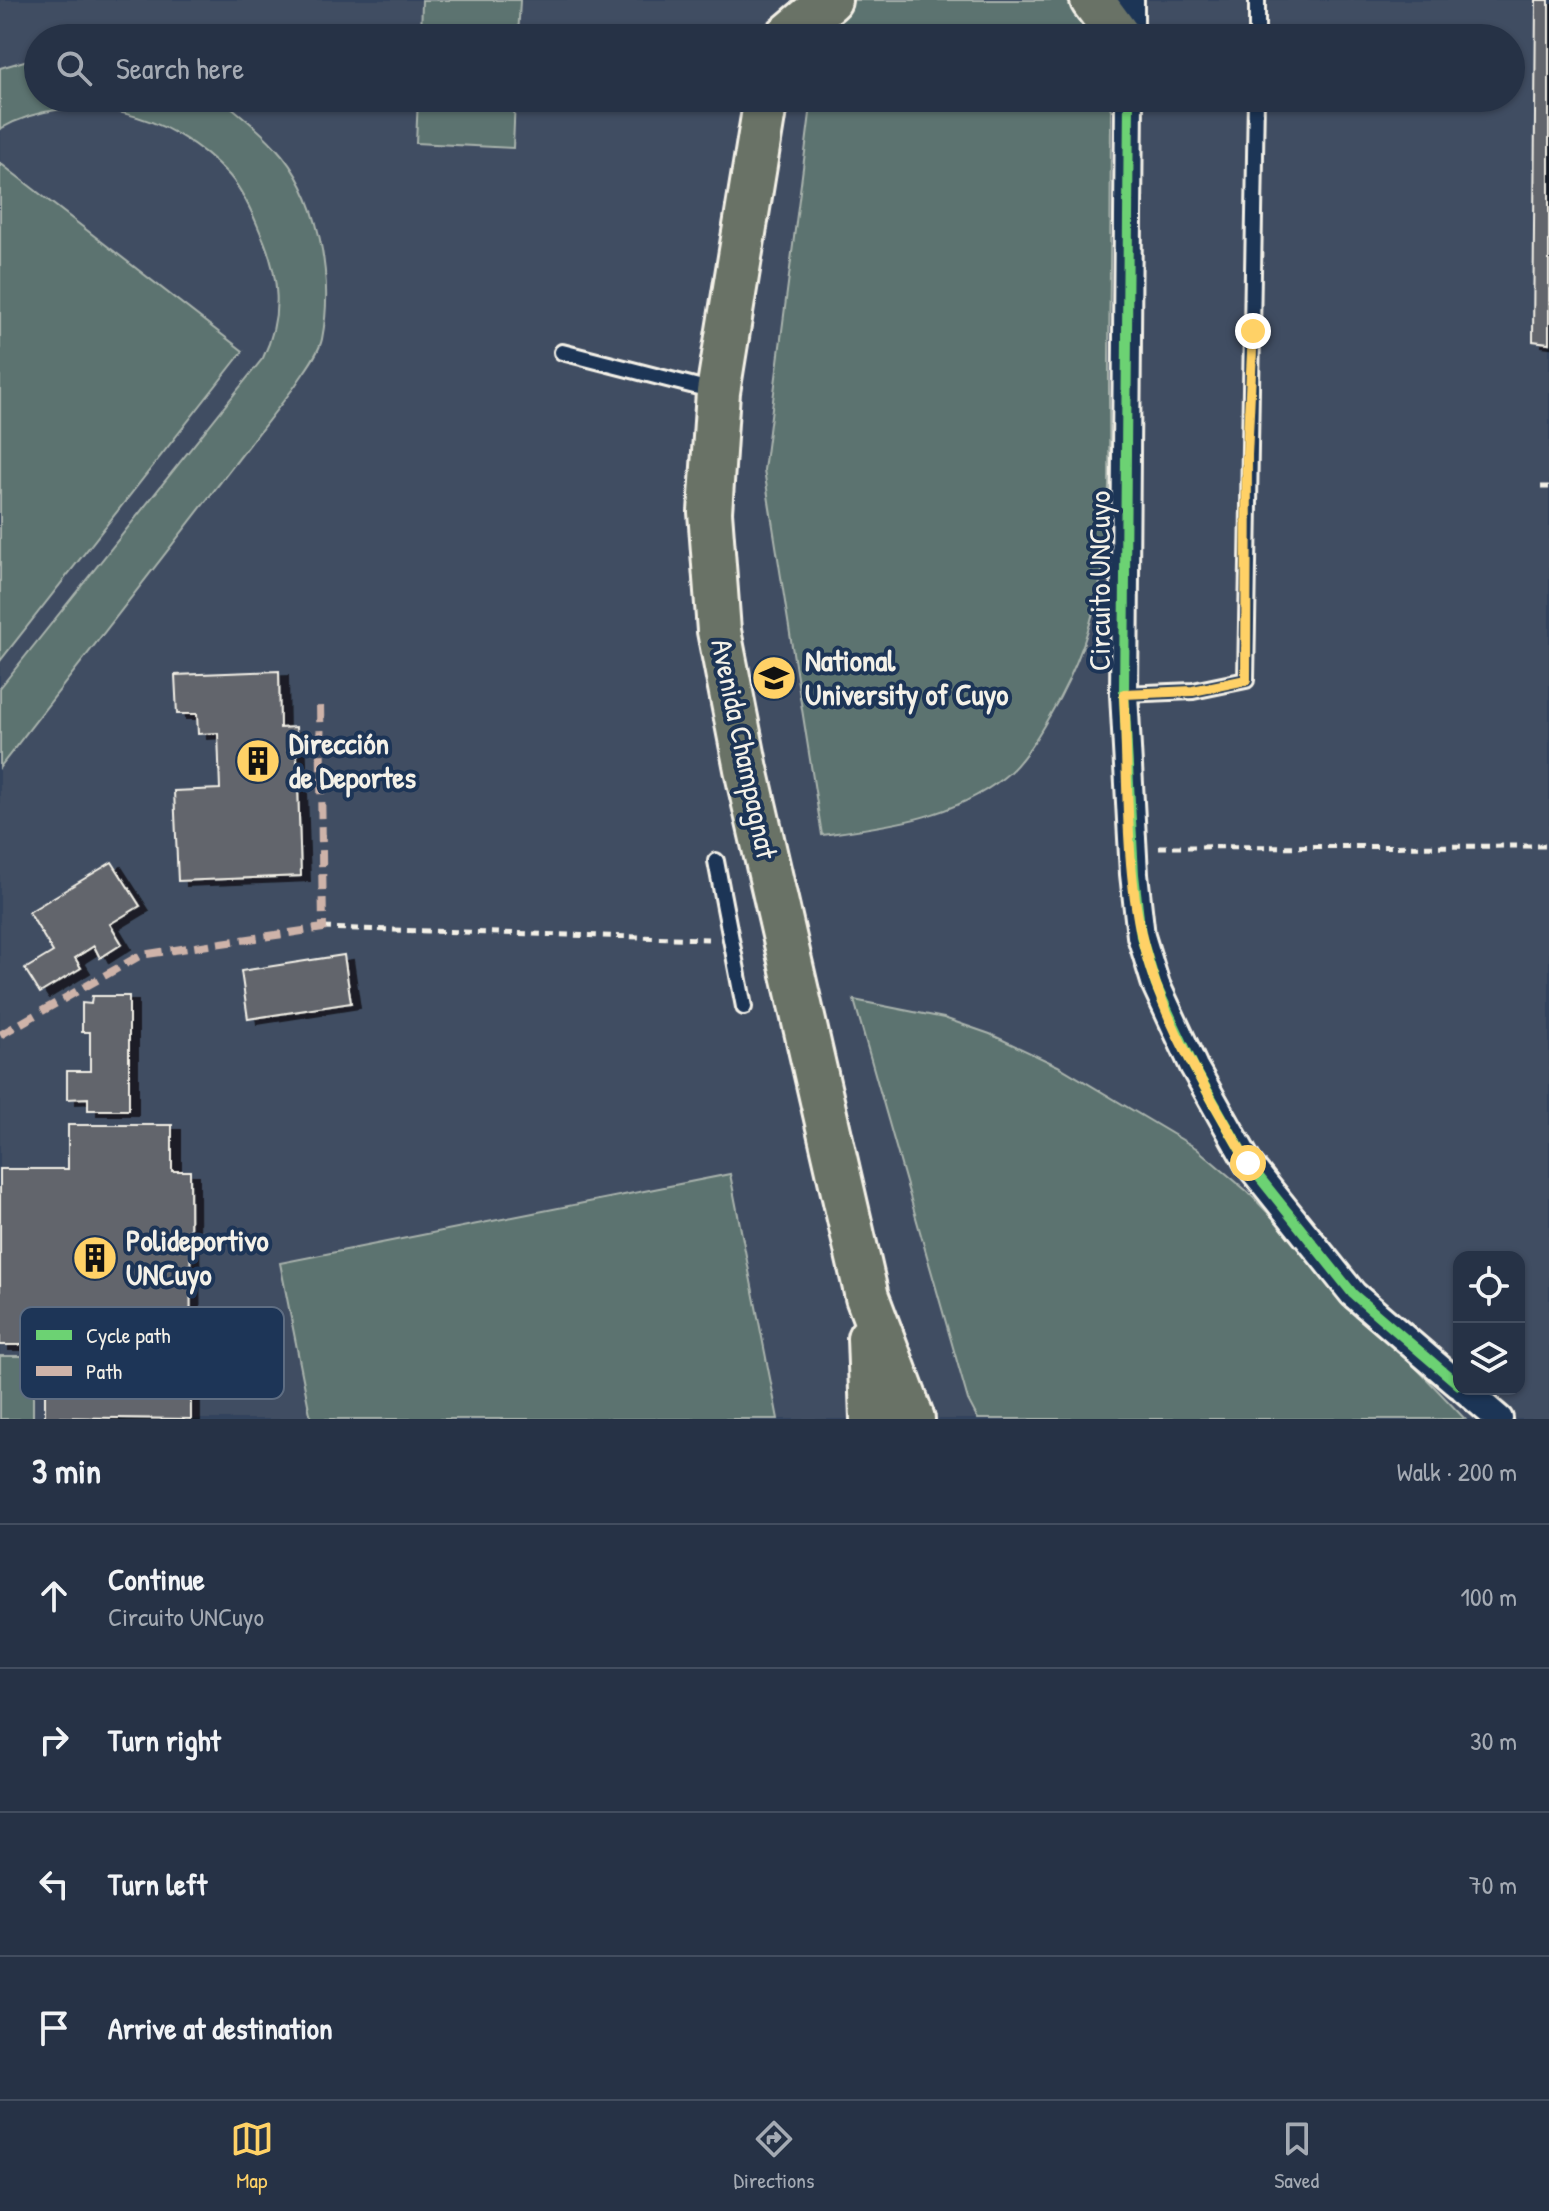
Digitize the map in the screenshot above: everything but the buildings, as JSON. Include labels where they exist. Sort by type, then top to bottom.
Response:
[{"type":"main road","points":[[777,24],[780,0]]},
{"type":"main road","points":[[802,24],[830,0]]},
{"type":"main road","points":[[1092,0],[1110,24]]},
{"type":"main road","name":"Avenida Champagnat","points":[[764,112],[718,392],[710,512],[719,631],[746,769],[867,1297],[913,1419]]},
{"type":"main road","name":"Avenida Champagnat","points":[[867,1297],[872,1419]]},
{"type":"street","points":[[1130,0],[1130,24]]},
{"type":"street","name":"Circuito UNCuyo","points":[[1129,112],[1124,694],[1132,847],[1141,936],[1156,985],[1194,1067],[1248,1163],[1353,1294],[1453,1380]]},
{"type":"street","points":[[1471,1395],[1499,1419]]},
{"type":"lane","points":[[1257,0],[1257,24]]},
{"type":"lane","points":[[1124,694],[1193,691],[1246,680],[1256,112]]},
{"type":"lane","points":[[562,352],[718,392]]},
{"type":"lane","points":[[716,861],[744,1007]]},
{"type":"path","points":[[1541,487],[1549,487]]},
{"type":"path","points":[[1132,847],[1549,846]]},
{"type":"path","points":[[323,928],[733,940]]},
{"type":"shaded area","name":"National University of Cuyo","points":[[0,0],[1549,0],[1549,1419],[0,1419]]},
{"type":"green space","points":[[422,0],[520,0],[519,24],[421,24]]},
{"type":"green space","points":[[851,0],[1066,0],[1077,11],[1083,24],[835,24]]},
{"type":"green space","points":[[24,61],[24,112],[49,112],[29,116],[0,129],[0,68]]},
{"type":"green space","points":[[115,112],[237,112],[275,147],[303,188],[320,237],[326,289],[322,339],[295,386],[0,767],[0,688],[263,358],[274,327],[277,296],[272,266],[258,226],[229,175],[206,153],[180,135]]},
{"type":"green space","points":[[417,112],[514,112],[513,148],[416,143]]},
{"type":"green space","points":[[810,112],[1111,112],[1109,498],[1100,584],[1073,671],[1035,740],[1003,778],[983,792],[940,812],[822,835],[764,470]]},
{"type":"green space","points":[[0,163],[243,351],[0,661]]},
{"type":"green space","points":[[854,1000],[944,1018],[990,1034],[1058,1066],[1196,1148],[1248,1192],[1465,1419],[978,1419],[968,1400]]},
{"type":"green space","points":[[730,1174],[778,1419],[311,1419],[280,1263]]},
{"type":"green space","points":[[0,1356],[20,1356],[20,1399],[33,1399],[33,1419],[0,1419]]},
{"type":"marked path","points":[[0,1035],[141,955],[323,928],[320,701]]},
{"type":"cycle path","points":[[1129,112],[1124,694],[1134,874],[1141,936],[1156,985],[1194,1067],[1248,1163],[1353,1294],[1453,1380]]},
{"type":"place","name":"National University of Cuyo","points":[[774,678]]},
{"type":"place","name":"Dirección de Deportes","points":[[258,761]]},
{"type":"place","name":"Polideportivo UNCuyo","points":[[95,1258]]},
{"type":"route","points":[[1248,1163],[1194,1067],[1156,985],[1141,936],[1134,874],[1124,694],[1193,691],[1246,680],[1247,455],[1253,331]]}]
